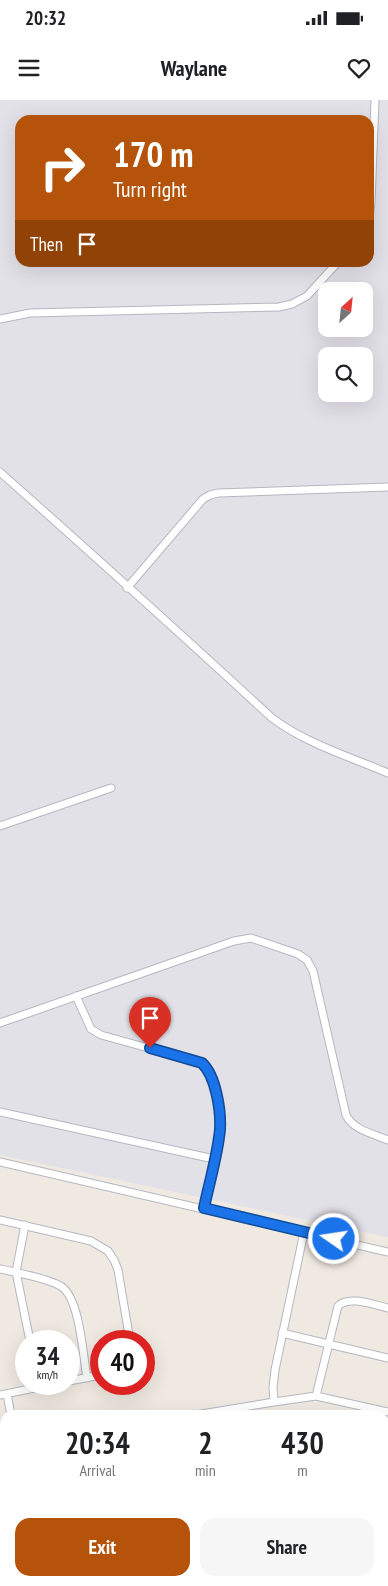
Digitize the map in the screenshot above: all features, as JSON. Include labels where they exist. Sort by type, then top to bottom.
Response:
[{"type":"street","points":[[374,126],[375,100]]},
{"type":"street","points":[[0,318],[30,313],[279,307],[301,300],[307,296],[333,267]]},
{"type":"street","points":[[0,472],[286,729],[388,773]]},
{"type":"street","points":[[127,588],[203,499],[210,494],[388,487]]},
{"type":"street","points":[[0,826],[111,788]]},
{"type":"street","points":[[0,1023],[242,938],[251,938],[298,954],[307,960],[314,971],[348,1119],[356,1127],[388,1140]]},
{"type":"street","points":[[76,996],[91,1029],[101,1034],[199,1062],[206,1068],[214,1084],[220,1124],[204,1208]]},
{"type":"street","points":[[0,1112],[214,1159]]},
{"type":"street","points":[[0,1162],[388,1252]]},
{"type":"street","points":[[0,1220],[91,1241],[108,1251],[118,1270],[128,1330]]},
{"type":"street","points":[[25,1225],[16,1272],[28,1330]]},
{"type":"street","points":[[274,1402],[273,1379],[304,1232]]},
{"type":"street","points":[[0,1269],[57,1284],[69,1294],[76,1312],[87,1378]]},
{"type":"street","points":[[316,1396],[336,1312],[341,1302],[351,1300],[388,1308]]},
{"type":"street","points":[[282,1333],[388,1358]]},
{"type":"street","points":[[80,1379],[90,1377]]},
{"type":"street","points":[[3,1395],[9,1410]]},
{"type":"street","points":[[225,1410],[316,1396],[379,1410]]},
{"type":"shaded area","points":[[0,100],[388,100],[388,1237],[0,1155]]},
{"type":"route","points":[[150,1048],[202,1063],[214,1084],[219,1111],[220,1131],[204,1208],[334,1239]]}]
